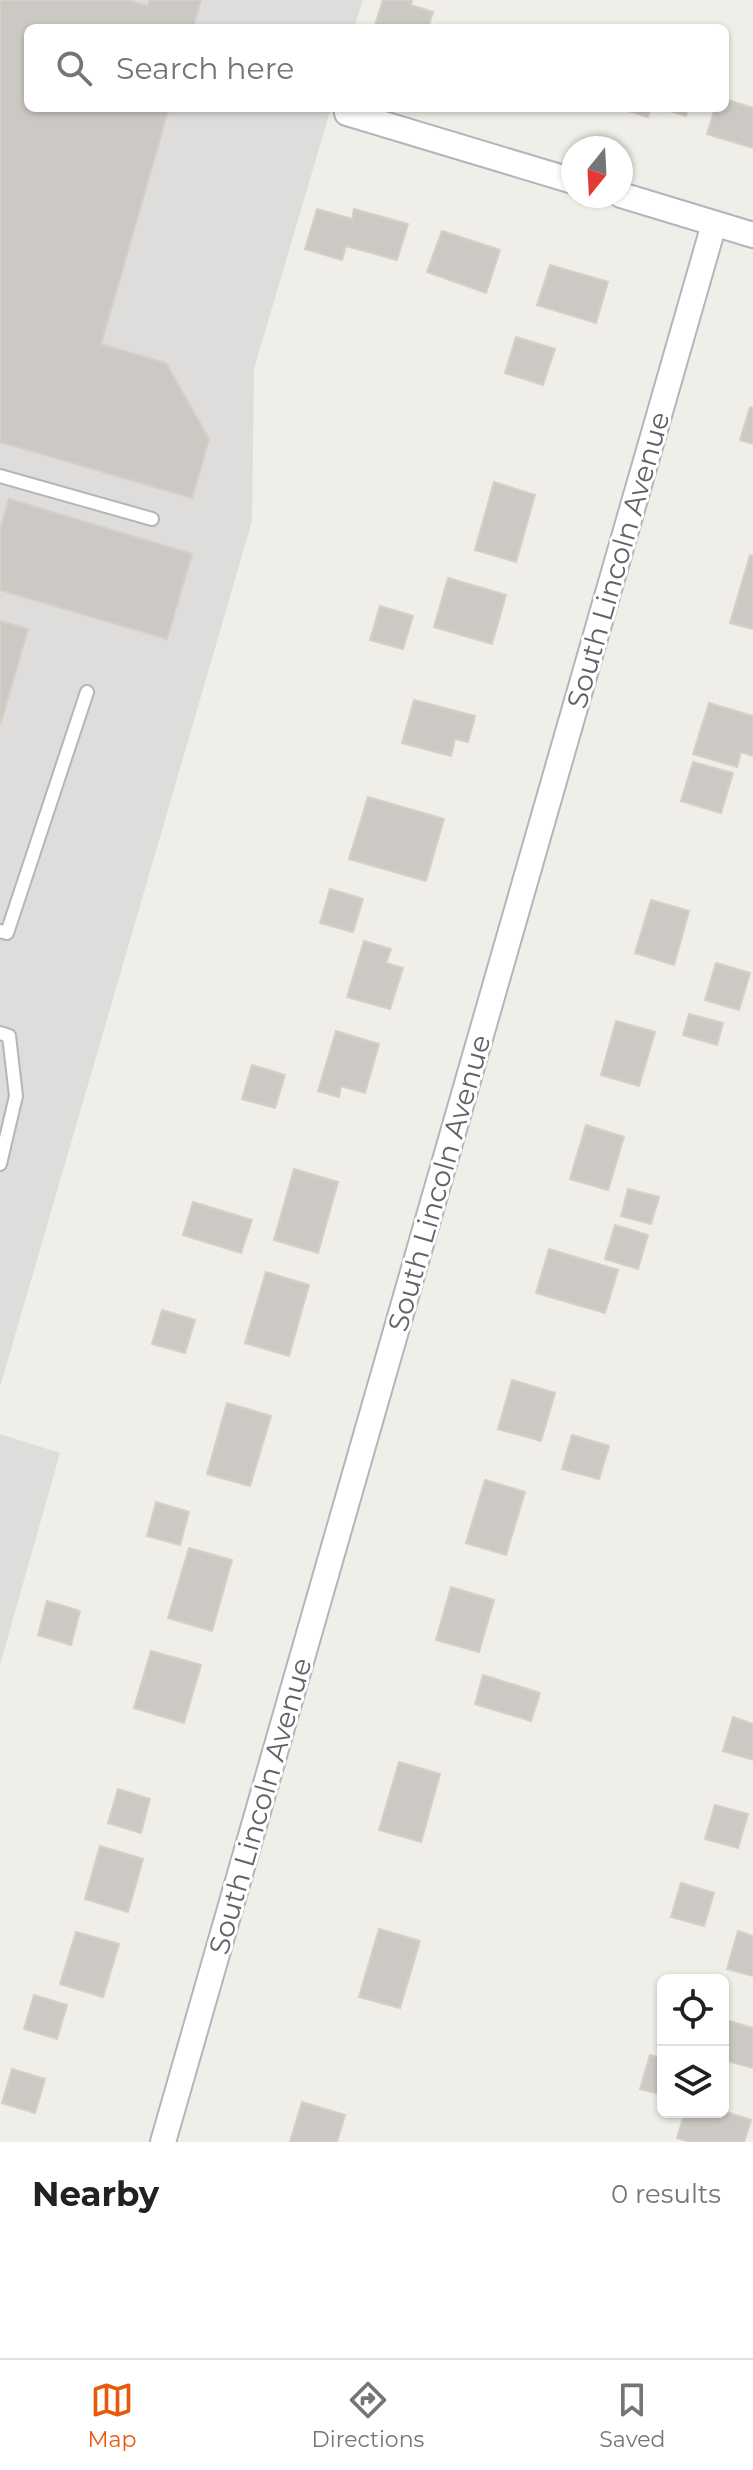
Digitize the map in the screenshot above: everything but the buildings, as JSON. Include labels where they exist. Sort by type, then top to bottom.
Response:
[{"type":"street","points":[[347,113],[561,177]]},
{"type":"street","points":[[633,199],[753,235]]},
{"type":"street","name":"South Lincoln Avenue","points":[[163,2142],[714,224]]},
{"type":"lane","points":[[0,476],[152,519]]},
{"type":"lane","points":[[0,931],[7,933],[87,692]]},
{"type":"lane","points":[[0,1033],[9,1036],[16,1096],[0,1164]]},
{"type":"shaded area","points":[[0,0],[363,0],[355,24],[24,24],[24,112],[330,112],[254,369],[252,521],[0,1387]]},
{"type":"shaded area","points":[[0,1434],[60,1453],[0,1665]]}]
